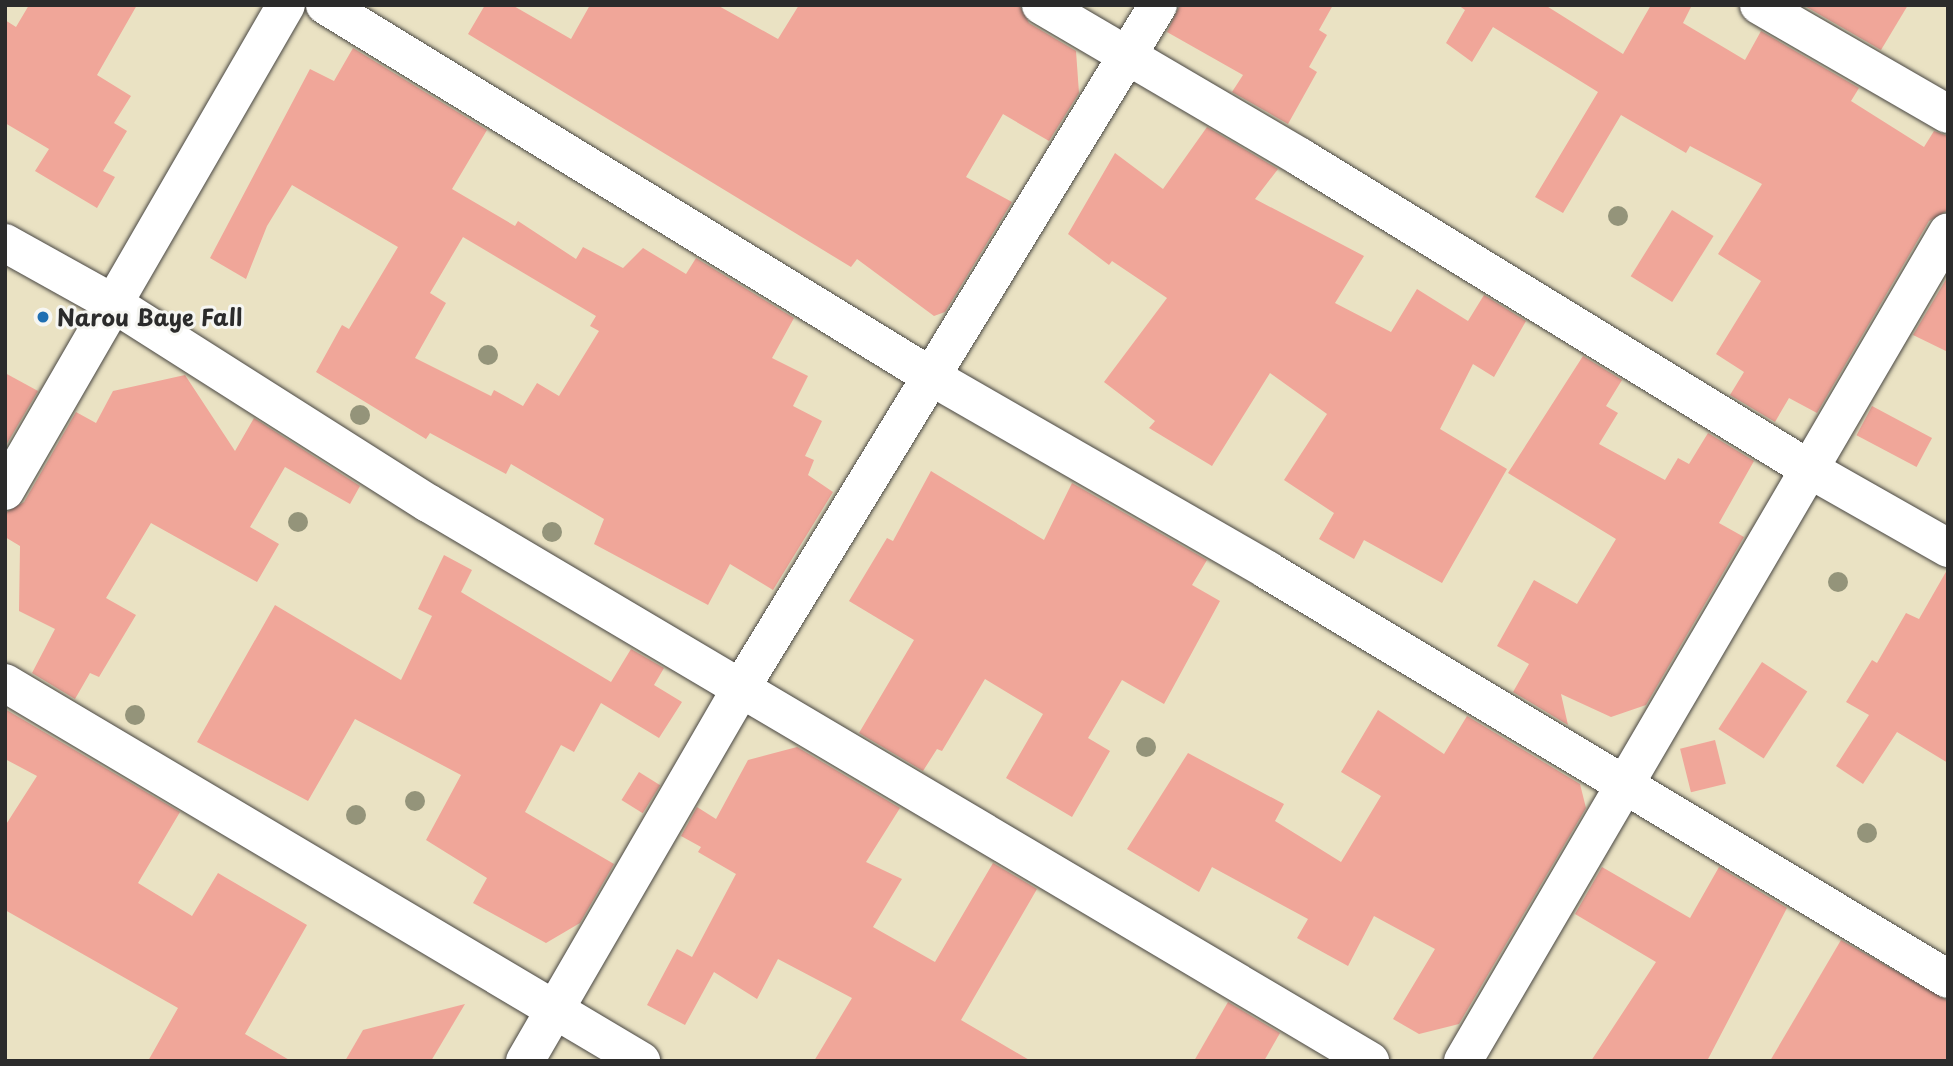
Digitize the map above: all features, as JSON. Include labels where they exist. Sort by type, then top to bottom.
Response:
[{"type":"street","points":[[5,491],[111,302],[286,5]]},
{"type":"street","points":[[325,5],[932,377],[1625,784],[1948,979]]},
{"type":"street","points":[[1041,5],[1809,470],[1948,548]]},
{"type":"street","points":[[525,1061],[742,686],[1129,57],[1158,5]]},
{"type":"street","points":[[1759,5],[1948,114]]},
{"type":"street","points":[[1463,1061],[1948,232]]},
{"type":"street","points":[[5,243],[111,302],[428,503],[742,686],[1370,1061]]},
{"type":"street","points":[[5,683],[641,1061]]},
{"type":"building","points":[[29,5],[137,5],[97,75],[131,96],[114,123],[127,131],[103,171],[115,177],[97,208],[35,171],[49,149],[5,123],[5,20],[16,27]]},
{"type":"building","points":[[485,5],[512,5],[571,39],[590,5],[717,5],[778,39],[799,5],[1019,5],[1029,23],[1076,51],[1079,93],[1049,141],[1003,114],[966,177],[1012,202],[945,312],[934,316],[857,259],[851,267],[468,34]]},
{"type":"building","points":[[1180,5],[1333,5],[1319,30],[1327,35],[1309,67],[1317,72],[1288,124],[1232,92],[1243,75],[1167,32]]},
{"type":"building","points":[[1458,5],[1545,5],[1623,54],[1651,5],[1692,5],[1683,23],[1745,60],[1761,31],[1859,88],[1851,101],[1924,147],[1934,131],[1948,136],[1948,210],[1929,221],[1817,413],[1789,398],[1775,422],[1730,395],[1744,372],[1716,354],[1761,281],[1718,254],[1762,184],[1690,146],[1686,153],[1621,115],[1563,213],[1535,197],[1598,92],[1493,27],[1472,62],[1446,43],[1465,10]]},
{"type":"building","points":[[1803,5],[1908,5],[1881,50]]},
{"type":"building","points":[[353,48],[487,130],[452,189],[515,226],[518,221],[576,259],[583,247],[623,268],[643,248],[686,274],[696,258],[794,318],[772,358],[808,376],[793,406],[822,421],[805,456],[814,460],[808,475],[833,492],[773,590],[730,564],[708,605],[594,544],[604,519],[511,464],[506,474],[430,433],[426,439],[316,372],[342,325],[349,329],[398,247],[292,185],[267,226],[246,279],[210,258],[310,69],[334,81]],"holes":[[[463,237],[596,316],[590,326],[599,331],[559,396],[537,383],[523,406],[494,390],[491,396],[415,358],[446,303],[430,293]]]},
{"type":"building","points":[[1207,127],[1278,169],[1255,199],[1364,256],[1335,303],[1391,332],[1417,289],[1468,321],[1484,295],[1526,321],[1494,377],[1473,364],[1440,429],[1507,469],[1442,583],[1364,540],[1354,559],[1319,539],[1334,513],[1284,480],[1327,414],[1270,373],[1212,466],[1149,428],[1155,421],[1104,382],[1167,298],[1112,261],[1109,265],[1068,234],[1115,153],[1163,189]]},
{"type":"building","points":[[1672,210],[1714,236],[1672,302],[1631,276]]},
{"type":"building","points":[[1948,276],[1948,352],[1913,335]]},
{"type":"building","points":[[1583,356],[1622,380],[1606,406],[1618,413],[1599,444],[1665,480],[1678,458],[1689,464],[1708,433],[1754,461],[1719,523],[1744,537],[1646,705],[1611,717],[1561,694],[1568,725],[1513,692],[1529,664],[1497,646],[1534,580],[1577,604],[1616,539],[1508,473]]},
{"type":"building","points":[[5,373],[38,391],[5,447]]},
{"type":"building","points":[[185,375],[235,451],[254,418],[360,486],[350,504],[285,467],[250,527],[279,544],[257,582],[151,523],[106,598],[136,615],[99,677],[90,673],[75,699],[32,673],[55,629],[19,611],[20,546],[5,537],[5,513],[24,502],[76,412],[96,423],[113,391]]},
{"type":"building","points":[[1872,406],[1932,438],[1917,467],[1857,435]]},
{"type":"building","points":[[931,471],[1044,540],[1072,483],[1207,560],[1192,585],[1220,601],[1164,704],[1122,680],[1088,738],[1110,751],[1072,817],[1006,778],[1043,714],[985,679],[942,751],[937,749],[923,771],[859,733],[914,640],[849,601],[887,538],[893,541]]},
{"type":"building","points":[[444,555],[472,570],[461,592],[611,682],[631,649],[664,668],[654,685],[682,702],[659,738],[601,703],[574,752],[561,745],[525,812],[614,864],[580,923],[546,943],[473,903],[487,878],[426,840],[461,775],[355,719],[308,801],[197,742],[275,605],[401,680],[432,616],[418,609]]},
{"type":"building","points":[[1947,570],[1948,763],[1897,732],[1863,784],[1836,766],[1869,715],[1846,702],[1872,660],[1877,663],[1906,613],[1919,619]]},
{"type":"building","points":[[1762,662],[1807,691],[1764,759],[1718,729]]},
{"type":"building","points":[[5,709],[180,812],[138,883],[192,916],[218,873],[307,925],[245,1034],[291,1061],[148,1061],[178,1008],[5,910],[5,826],[37,776],[5,759]]},
{"type":"building","points":[[1378,710],[1444,754],[1467,716],[1580,784],[1586,808],[1459,1024],[1419,1034],[1393,1019],[1435,949],[1374,916],[1348,966],[1297,938],[1308,919],[1212,867],[1199,892],[1127,849],[1188,753],[1284,804],[1275,821],[1341,862],[1381,796],[1341,772]]},
{"type":"building","points":[[1715,740],[1726,784],[1691,792],[1680,749]]},
{"type":"building","points":[[797,747],[900,808],[866,862],[902,879],[873,927],[935,962],[993,863],[1037,889],[961,1020],[1031,1061],[814,1061],[852,998],[778,959],[757,999],[714,972],[685,1025],[647,1005],[677,949],[692,957],[736,874],[698,852],[701,847],[681,836],[697,807],[716,819],[748,760]]},
{"type":"building","points":[[639,772],[660,785],[643,813],[622,800]]},
{"type":"building","points":[[1602,867],[1690,918],[1719,867],[1787,908],[1707,1061],[1591,1061],[1656,962],[1575,914]]},
{"type":"building","points":[[1841,940],[1948,1001],[1948,1061],[1770,1061]]},
{"type":"building","points":[[1228,1002],[1280,1033],[1264,1061],[1194,1061]]},
{"type":"building","points":[[465,1004],[431,1061],[345,1061],[363,1030]]},
{"type":"place","name":"Narou Baye Fall","points":[[43,317]]}]
